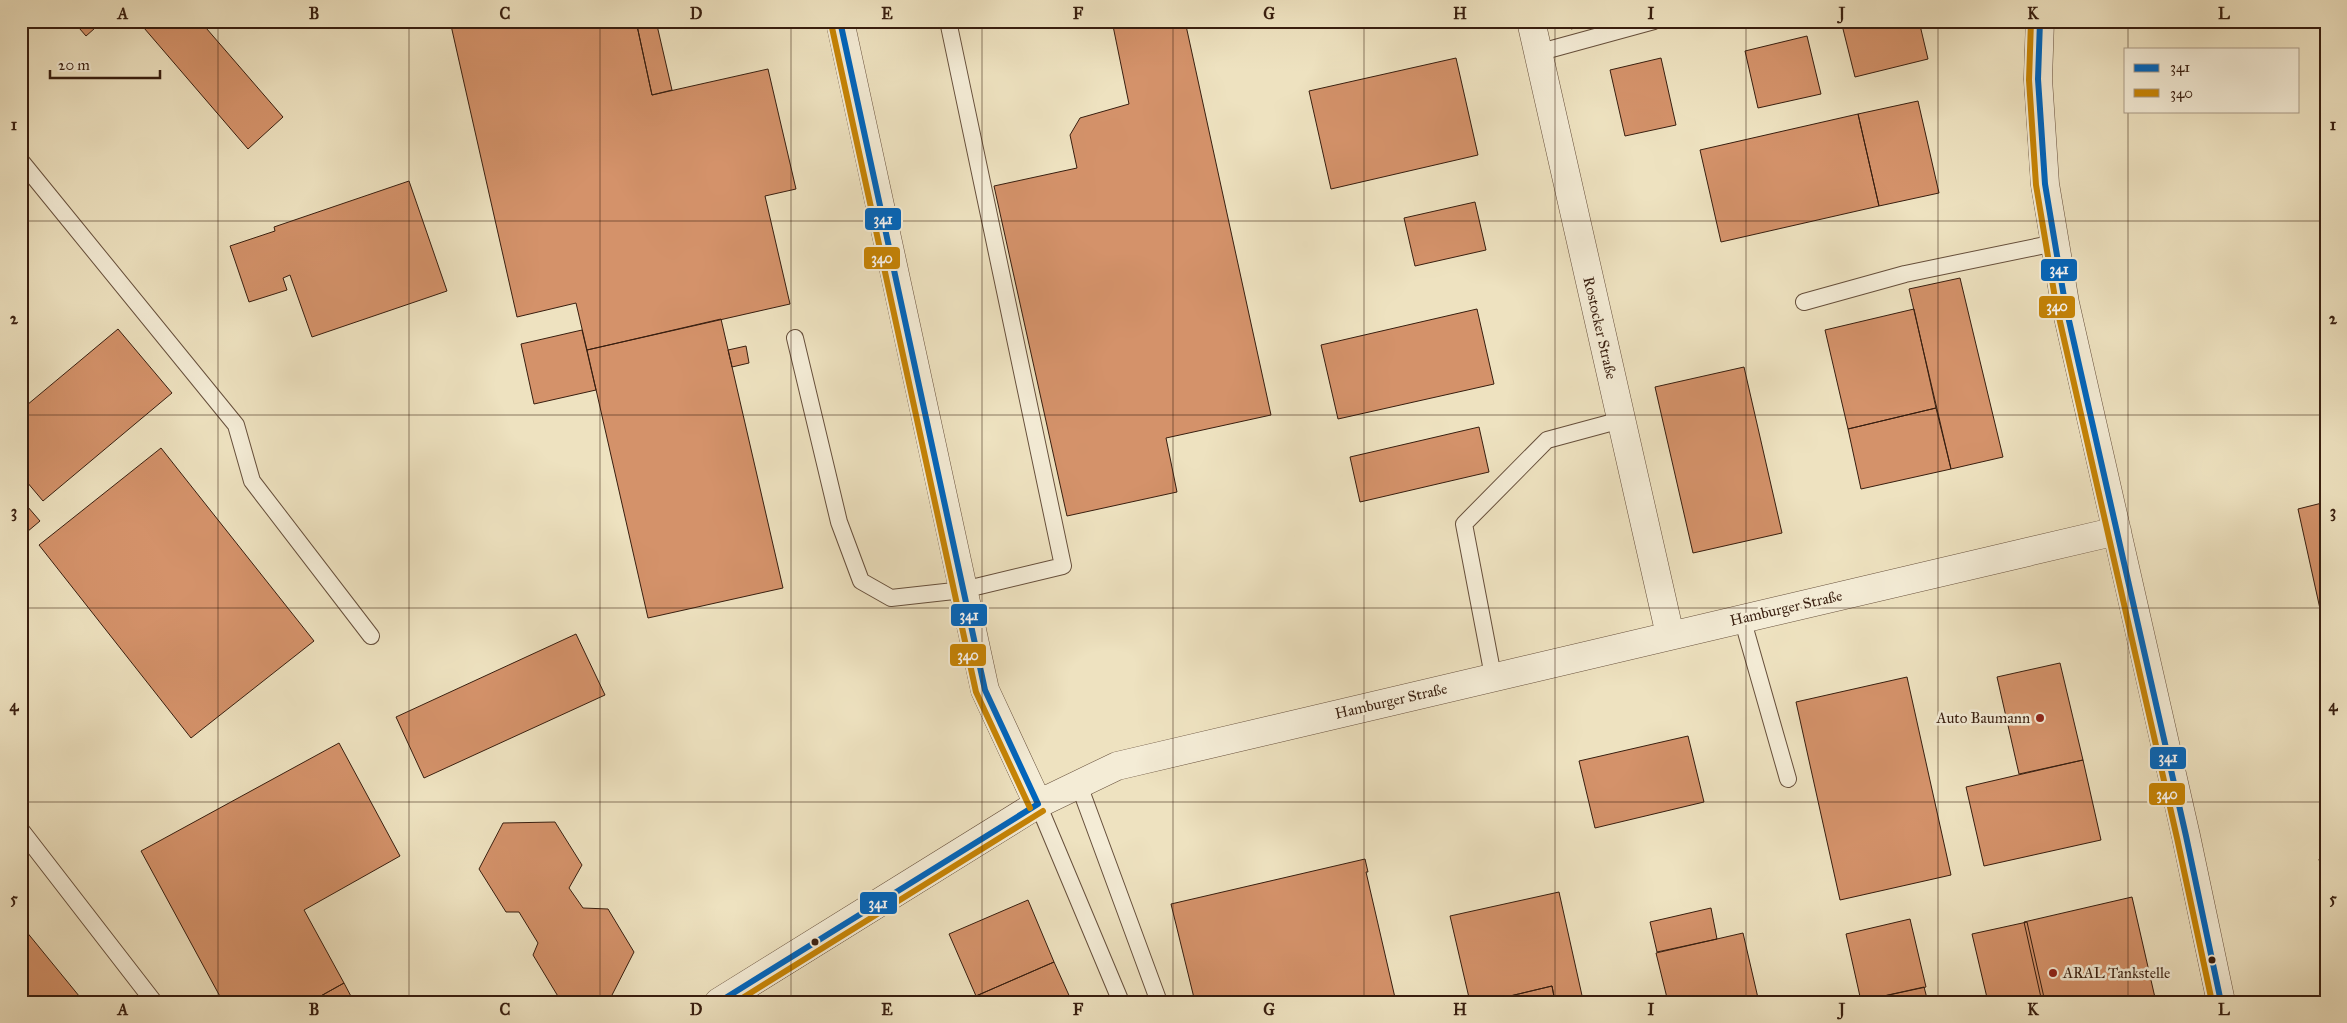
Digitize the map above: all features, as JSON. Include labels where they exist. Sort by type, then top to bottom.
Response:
[{"type":"street","points":[[840,21],[984,690],[1038,804]]},
{"type":"street","name":"Rostocker Straße","points":[[1531,21],[1670,635]]},
{"type":"street","points":[[2040,21],[2038,79],[2045,184],[2065,303],[2186,836],[2221,1002]]},
{"type":"street","name":"Hamburger Straße","points":[[719,1002],[1038,804],[1116,766],[2117,531]]},
{"type":"lane","points":[[795,338],[839,522],[861,581],[891,598],[963,590],[1062,566],[948,21]]},
{"type":"lane","points":[[1537,53],[1654,21]]},
{"type":"lane","points":[[21,162],[236,425],[252,481],[371,636]]},
{"type":"lane","points":[[1804,302],[1905,274],[2055,243]]},
{"type":"lane","points":[[1493,676],[1464,524],[1546,440],[1621,420]]},
{"type":"lane","points":[[1742,618],[1788,779]]},
{"type":"lane","points":[[1079,785],[1159,1002]]},
{"type":"lane","points":[[1038,804],[1121,1002]]},
{"type":"lane","points":[[21,830],[154,1002]]},
{"type":"building","points":[[73,21],[103,21],[86,36]]},
{"type":"building","points":[[138,21],[200,21],[283,117],[248,149]]},
{"type":"building","points":[[450,21],[636,21],[652,95],[768,69],[796,189],[765,196],[790,304],[587,350],[576,303],[517,317]]},
{"type":"building","points":[[636,21],[656,21],[672,90],[652,95]]},
{"type":"building","points":[[1112,21],[1185,21],[1271,415],[1166,438],[1177,492],[1067,516],[994,186],[1077,168],[1070,135],[1080,118],[1129,104]]},
{"type":"building","points":[[1569,21],[1602,21],[1571,29]]},
{"type":"building","points":[[1841,21],[1919,21],[1928,59],[1855,77]]},
{"type":"building","points":[[1807,36],[1821,94],[1758,108],[1745,51]]},
{"type":"building","points":[[1456,58],[1478,155],[1331,189],[1309,91]]},
{"type":"building","points":[[1661,58],[1676,125],[1625,136],[1610,70]]},
{"type":"building","points":[[1918,101],[1939,193],[1879,206],[1858,114]]},
{"type":"building","points":[[1858,114],[1879,206],[1721,242],[1700,150]]},
{"type":"building","points":[[409,181],[447,291],[312,337],[290,275],[283,278],[287,290],[249,302],[230,246],[275,231],[274,227]]},
{"type":"building","points":[[1475,202],[1486,250],[1415,266],[1404,218]]},
{"type":"building","points":[[1960,278],[2003,457],[1951,469],[1909,289]]},
{"type":"building","points":[[1477,309],[1494,384],[1338,419],[1321,345]]},
{"type":"building","points":[[1914,309],[1936,408],[1848,429],[1825,330]]},
{"type":"building","points":[[721,319],[783,588],[648,618],[587,350]]},
{"type":"building","points":[[118,329],[172,393],[43,501],[21,475],[21,410]]},
{"type":"building","points":[[582,330],[596,390],[534,404],[521,344]]},
{"type":"building","points":[[746,346],[749,363],[732,367],[728,350]]},
{"type":"building","points":[[1744,367],[1782,533],[1693,553],[1655,387]]},
{"type":"building","points":[[1936,408],[1951,469],[1861,489],[1848,429]]},
{"type":"building","points":[[1479,427],[1489,472],[1360,502],[1350,457]]},
{"type":"building","points":[[161,448],[314,641],[191,738],[39,545]]},
{"type":"building","points":[[21,499],[40,521],[21,537]]},
{"type":"building","points":[[2326,502],[2326,636],[2298,509]]},
{"type":"building","points":[[576,634],[605,695],[424,778],[396,717]]},
{"type":"building","name":"Auto Baumann","points":[[2060,663],[2083,760],[2019,774],[1997,677]]},
{"type":"building","points":[[1907,677],[1951,875],[1840,900],[1796,702]]},
{"type":"building","points":[[1688,736],[1704,802],[1595,828],[1579,761]]},
{"type":"building","points":[[339,743],[400,856],[304,910],[344,983],[310,1002],[223,1002],[141,851]]},
{"type":"building","points":[[2083,760],[2101,840],[1984,866],[1966,787]]},
{"type":"building","points":[[555,822],[582,865],[569,888],[583,908],[608,909],[634,952],[611,997],[559,998],[533,955],[538,943],[519,912],[506,912],[479,869],[503,823]]},
{"type":"building","points":[[2326,858],[2326,891],[2319,859]]},
{"type":"building","points":[[1365,859],[1368,872],[1366,872],[1396,1002],[1195,1002],[1171,904]]},
{"type":"building","points":[[1559,892],[1583,1000],[1555,1002],[1552,986],[1485,1002],[1470,1002],[1450,916]]},
{"type":"building","points":[[2132,897],[2156,1002],[2042,1002],[2024,922]]},
{"type":"building","points":[[1028,900],[1054,962],[976,996],[949,934]]},
{"type":"building","points":[[1711,908],[1717,939],[1657,952],[1650,922]]},
{"type":"building","points":[[1910,919],[1926,987],[1861,1001],[1846,934]]},
{"type":"building","points":[[2027,922],[2045,1002],[1988,1002],[1972,934]]},
{"type":"building","points":[[21,925],[84,1002],[21,1002]]},
{"type":"building","points":[[1743,933],[1758,998],[1740,1002],[1668,1002],[1656,953]]},
{"type":"building","points":[[1054,962],[1072,1002],[978,1002],[976,996]]},
{"type":"building","points":[[344,983],[354,1002],[310,1002]]},
{"type":"building","points":[[1552,986],[1555,1002],[1485,1002]]},
{"type":"building","points":[[1924,987],[1928,1002],[1861,1001]]},
{"type":"transit line","name":"341","points":[[840,21],[985,690],[1038,804]]},
{"type":"transit line","name":"340","points":[[2031,21],[2029,80],[2036,185],[2056,304],[2177,838],[2212,1002]]},
{"type":"transit line","name":"341","points":[[2040,21],[2038,79],[2045,184],[2065,303],[2186,836],[2221,1002]]},
{"type":"transit line","name":"340","points":[[831,23],[976,692],[1030,808]]},
{"type":"transit line","name":"341","points":[[719,1002],[1038,804]]},
{"type":"transit line","name":"340","points":[[736,1002],[1043,811]]},
{"type":"place","name":"Auto Baumann","points":[[2040,718]]},
{"type":"place","name":"ARAL Tankstelle","points":[[2053,973]]}]
